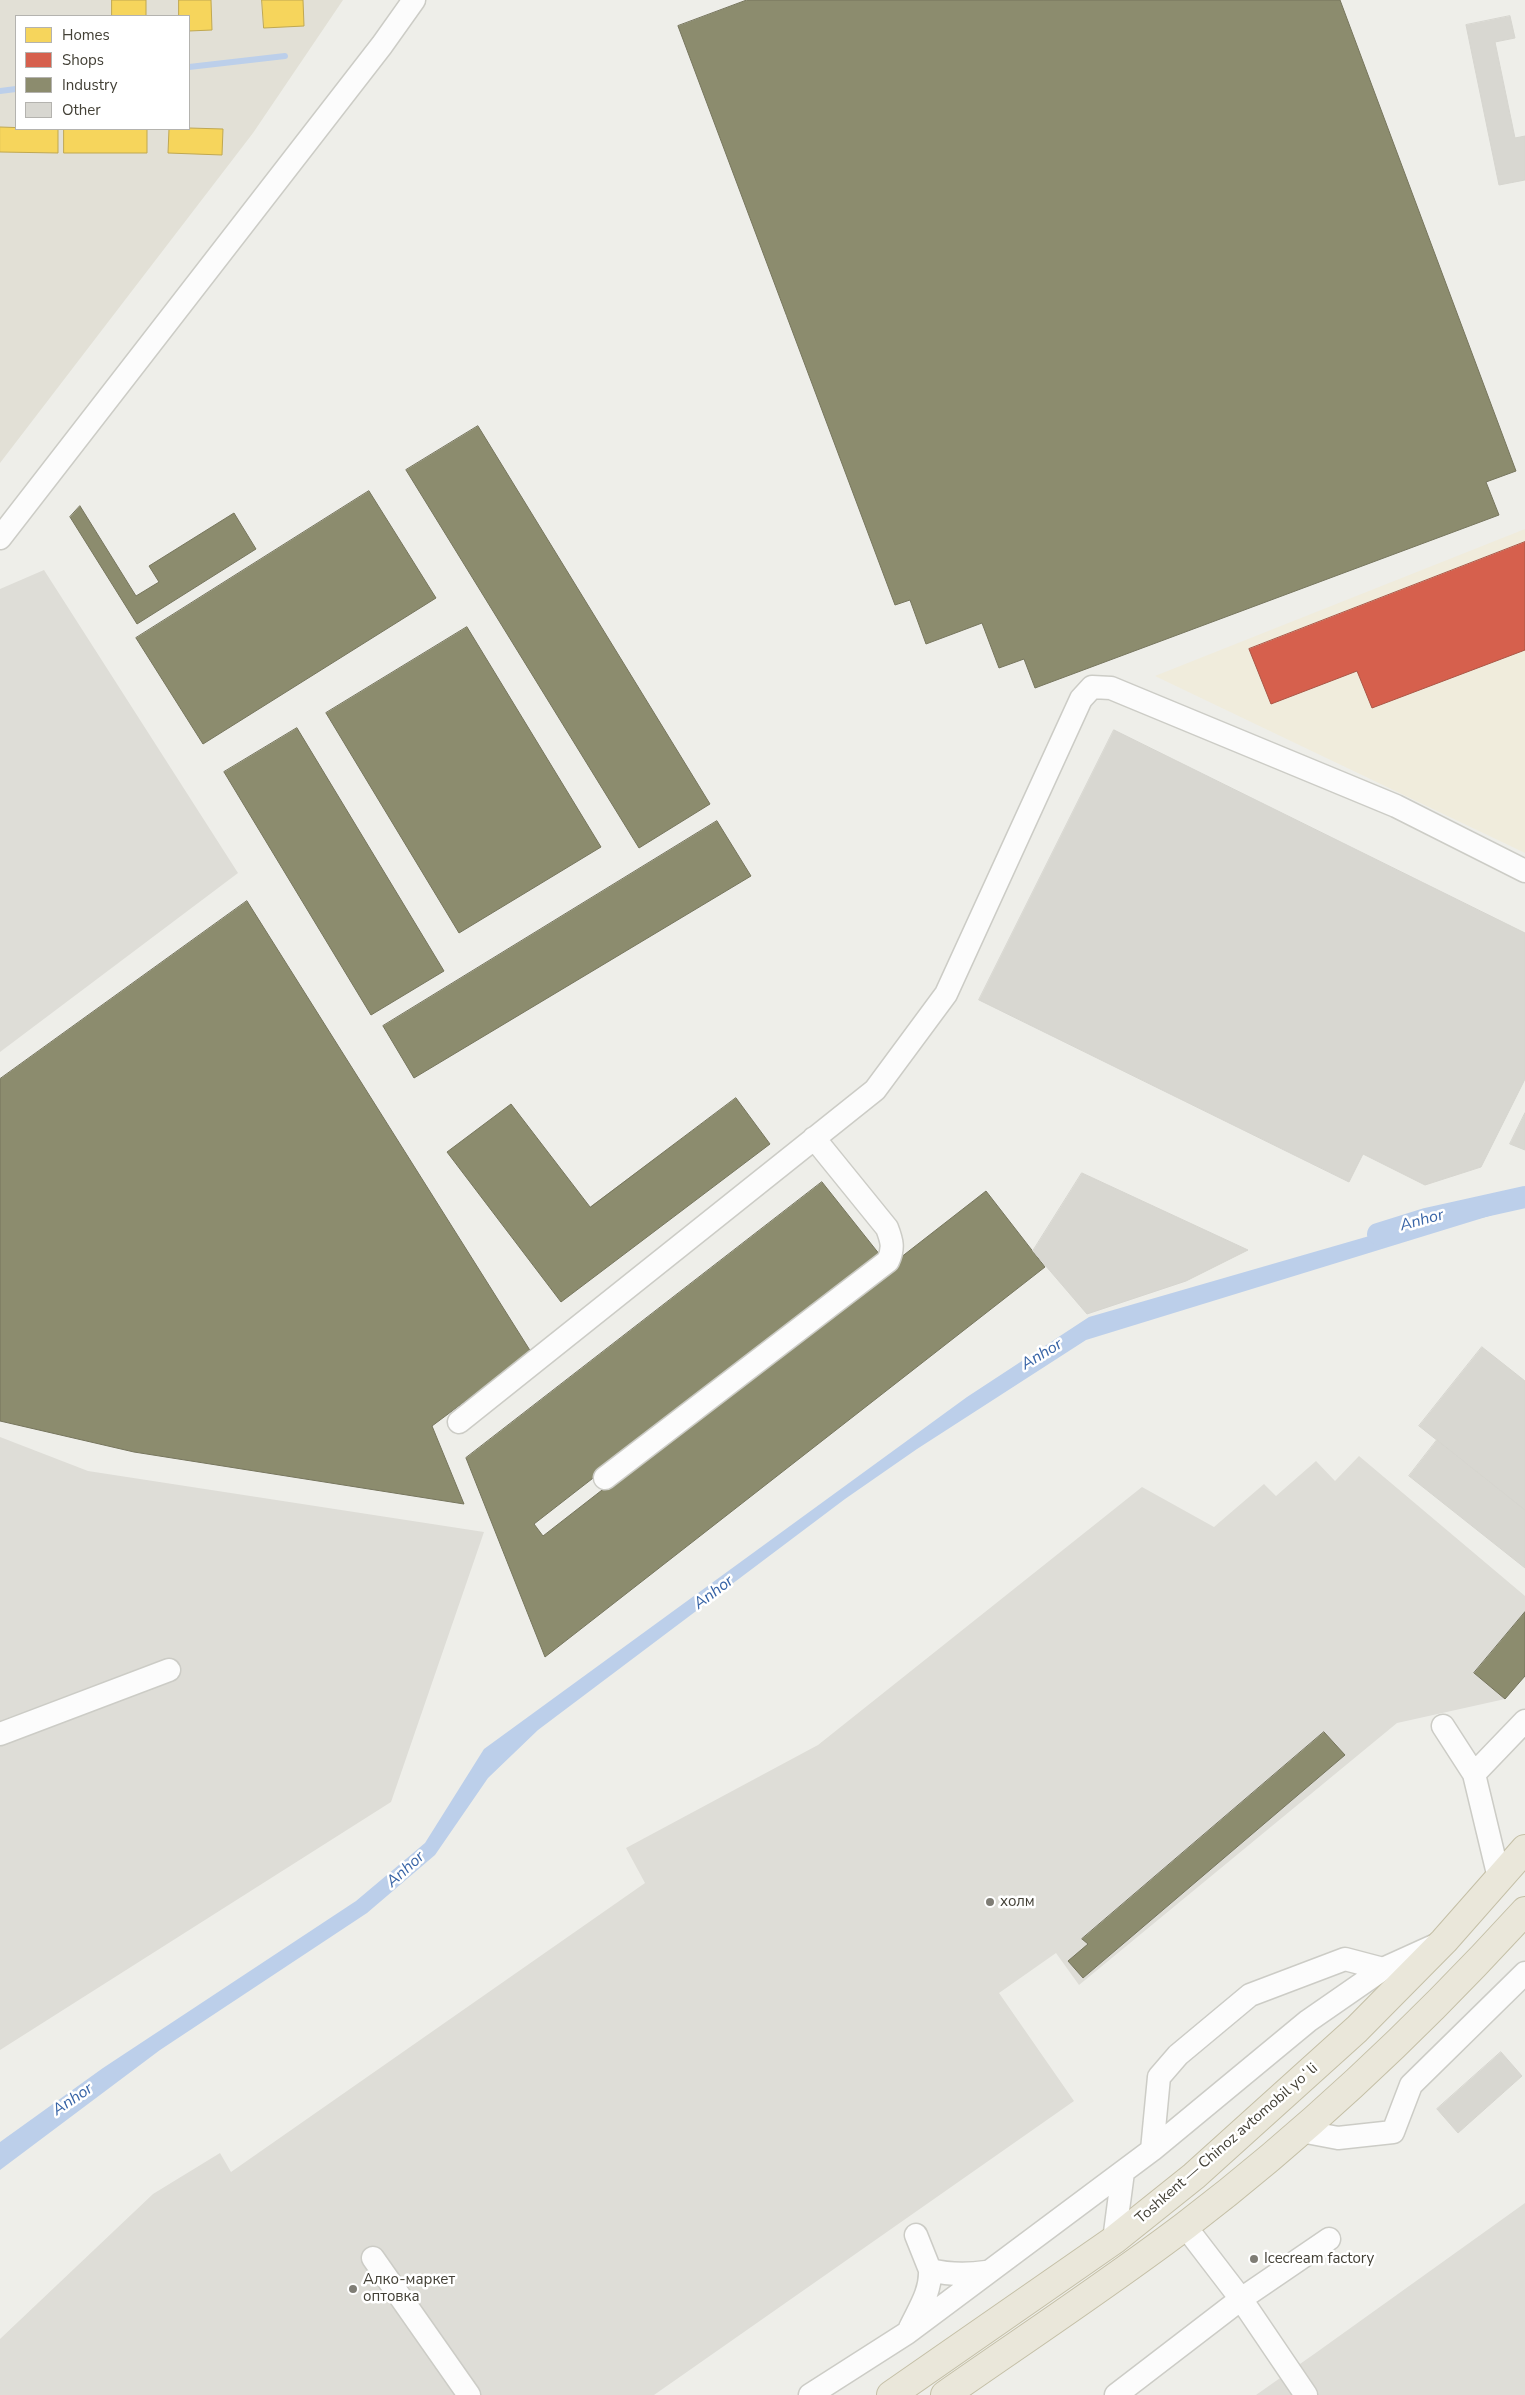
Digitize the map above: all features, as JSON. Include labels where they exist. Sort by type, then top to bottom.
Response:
[{"type":"highway","name":"Toshkent — Chinoz avtomobil yoʻli","points":[[891,2395],[1114,2240],[1194,2176],[1357,2029],[1444,1941],[1525,1849]]},
{"type":"highway","name":"Toshkent — Chinoz avtomobil yoʻli","points":[[945,2395],[1184,2226],[1301,2131],[1426,2016],[1525,1911]]},
{"type":"street","points":[[0,538],[382,45],[414,0]]},
{"type":"street","points":[[459,1422],[875,1090],[946,994],[1081,699],[1092,687],[1111,688],[1396,806],[1525,871]]},
{"type":"street","points":[[605,1478],[888,1261],[893,1250],[892,1240],[887,1228],[814,1138]]},
{"type":"street","points":[[0,1734],[169,1670]]},
{"type":"street","points":[[1474,1774],[1525,1721]]},
{"type":"street","points":[[1443,1726],[1474,1774],[1499,1878]]},
{"type":"street","points":[[810,2395],[907,2333],[1123,2172],[1308,2021],[1382,1969],[1444,1941]]},
{"type":"street","points":[[1152,2150],[1159,2078],[1178,2055],[1250,1995],[1345,1959],[1382,1969]]},
{"type":"street","points":[[1301,2131],[1338,2138],[1393,2132],[1411,2086],[1525,1974]]},
{"type":"street","points":[[1114,2240],[1123,2172]]},
{"type":"street","points":[[1184,2226],[1241,2299],[1306,2395]]},
{"type":"street","points":[[907,2333],[931,2282],[930,2270],[916,2235]]},
{"type":"street","points":[[1116,2395],[1241,2299],[1329,2239]]},
{"type":"street","points":[[373,2258],[469,2395]]},
{"type":"street","points":[[930,2270],[946,2274],[964,2275],[987,2272]]},
{"type":"shaded area","points":[[0,0],[343,0],[253,133],[0,463]]},
{"type":"shaded area","points":[[1525,529],[1525,853],[1155,676]]},
{"type":"shaded area","points":[[44,570],[238,873],[0,1052],[0,589]]},
{"type":"shaded area","points":[[0,1437],[88,1471],[484,1532],[391,1802],[0,2050]]},
{"type":"shaded area","points":[[1359,1456],[1525,1596],[1525,1676],[1505,1699],[1397,1723],[1079,1985],[1056,1953],[999,1993],[1074,2101],[654,2395],[0,2395],[0,2339],[153,2194],[220,2153],[231,2172],[645,1883],[626,1848],[818,1745],[1142,1487],[1214,1527],[1264,1484],[1276,1496],[1316,1461],[1335,1481]]},
{"type":"shaded area","points":[[1525,2203],[1525,2395],[1256,2395],[1317,2352]]},
{"type":"water","points":[[1525,1191],[1525,1205],[1086,1340],[917,1449],[845,1499],[538,1730],[488,1778],[435,1855],[367,1913],[160,2050],[0,2170],[0,2142],[103,2068],[356,1901],[425,1843],[484,1749],[967,1397],[1089,1317]]},
{"type":"building: Homes","points":[[112,0],[146,0],[146,15],[112,15]]},
{"type":"building: Homes","points":[[179,0],[211,0],[212,30],[190,31],[190,15],[179,15]]},
{"type":"building: Homes","points":[[262,0],[303,0],[304,26],[264,28]]},
{"type":"building: Homes","points":[[0,127],[15,128],[15,130],[58,130],[58,153],[0,152]]},
{"type":"building: Homes","points":[[190,128],[223,129],[222,155],[168,153],[169,130],[190,130]]},
{"type":"building: Homes","points":[[64,130],[147,130],[147,153],[64,153]]},
{"type":"building: Shops","points":[[1525,542],[1525,650],[1372,708],[1357,671],[1271,704],[1249,649]]},
{"type":"building: Industry","points":[[747,0],[1340,0],[1516,471],[1486,482],[1499,515],[1035,688],[1024,659],[999,668],[982,623],[926,644],[910,600],[895,605],[678,26]]},
{"type":"building: Industry","points":[[478,426],[710,804],[639,848],[406,470]]},
{"type":"building: Industry","points":[[369,491],[436,598],[203,744],[136,638]]},
{"type":"building: Industry","points":[[80,506],[136,596],[159,582],[149,566],[234,513],[256,549],[137,624],[70,517]]},
{"type":"building: Industry","points":[[467,627],[601,847],[459,933],[326,713]]},
{"type":"building: Industry","points":[[297,728],[444,971],[371,1015],[224,772]]},
{"type":"building: Industry","points":[[717,821],[751,876],[414,1078],[383,1026]]},
{"type":"building: Industry","points":[[247,901],[531,1352],[432,1426],[464,1504],[134,1452],[0,1421],[0,1079]]},
{"type":"building: Industry","points":[[736,1098],[770,1144],[561,1302],[447,1152],[511,1104],[590,1207]]},
{"type":"building: Industry","points":[[822,1182],[880,1255],[534,1524],[543,1536],[986,1191],[1045,1267],[545,1657],[466,1458]]},
{"type":"building: Industry","points":[[1525,1612],[1525,1676],[1505,1699],[1474,1673]]},
{"type":"building: Industry","points":[[1324,1732],[1345,1755],[1083,1978],[1068,1961],[1088,1944],[1082,1939]]},
{"type":"building: Other","points":[[1510,16],[1515,38],[1495,42],[1515,138],[1525,136],[1525,180],[1499,185],[1466,25]]},
{"type":"building: Other","points":[[1114,730],[1525,933],[1525,1079],[1481,1167],[1425,1185],[1363,1154],[1349,1182],[979,1000]]},
{"type":"building: Other","points":[[1525,1113],[1525,1150],[1510,1144]]},
{"type":"building: Other","points":[[1082,1173],[1248,1250],[1186,1281],[1087,1314],[1033,1251]]},
{"type":"building: Other","points":[[1482,1347],[1525,1381],[1525,1510],[1419,1426]]},
{"type":"building: Other","points":[[1437,1440],[1525,1510],[1525,1568],[1409,1476]]},
{"type":"building: Other","points":[[1501,2052],[1522,2076],[1458,2133],[1437,2109]]},
{"type":"waterway","points":[[190,67],[285,56]]},
{"type":"waterway","points":[[0,91],[15,89]]},
{"type":"waterway","name":"Anhor","points":[[1378,1234],[1426,1219],[1525,1197]]},
{"type":"place","name":"холм","points":[[990,1902]]},
{"type":"place","name":"Icecream factory","points":[[1254,2259]]},
{"type":"place","name":"Алко-маркет оптовка","points":[[353,2289]]}]
